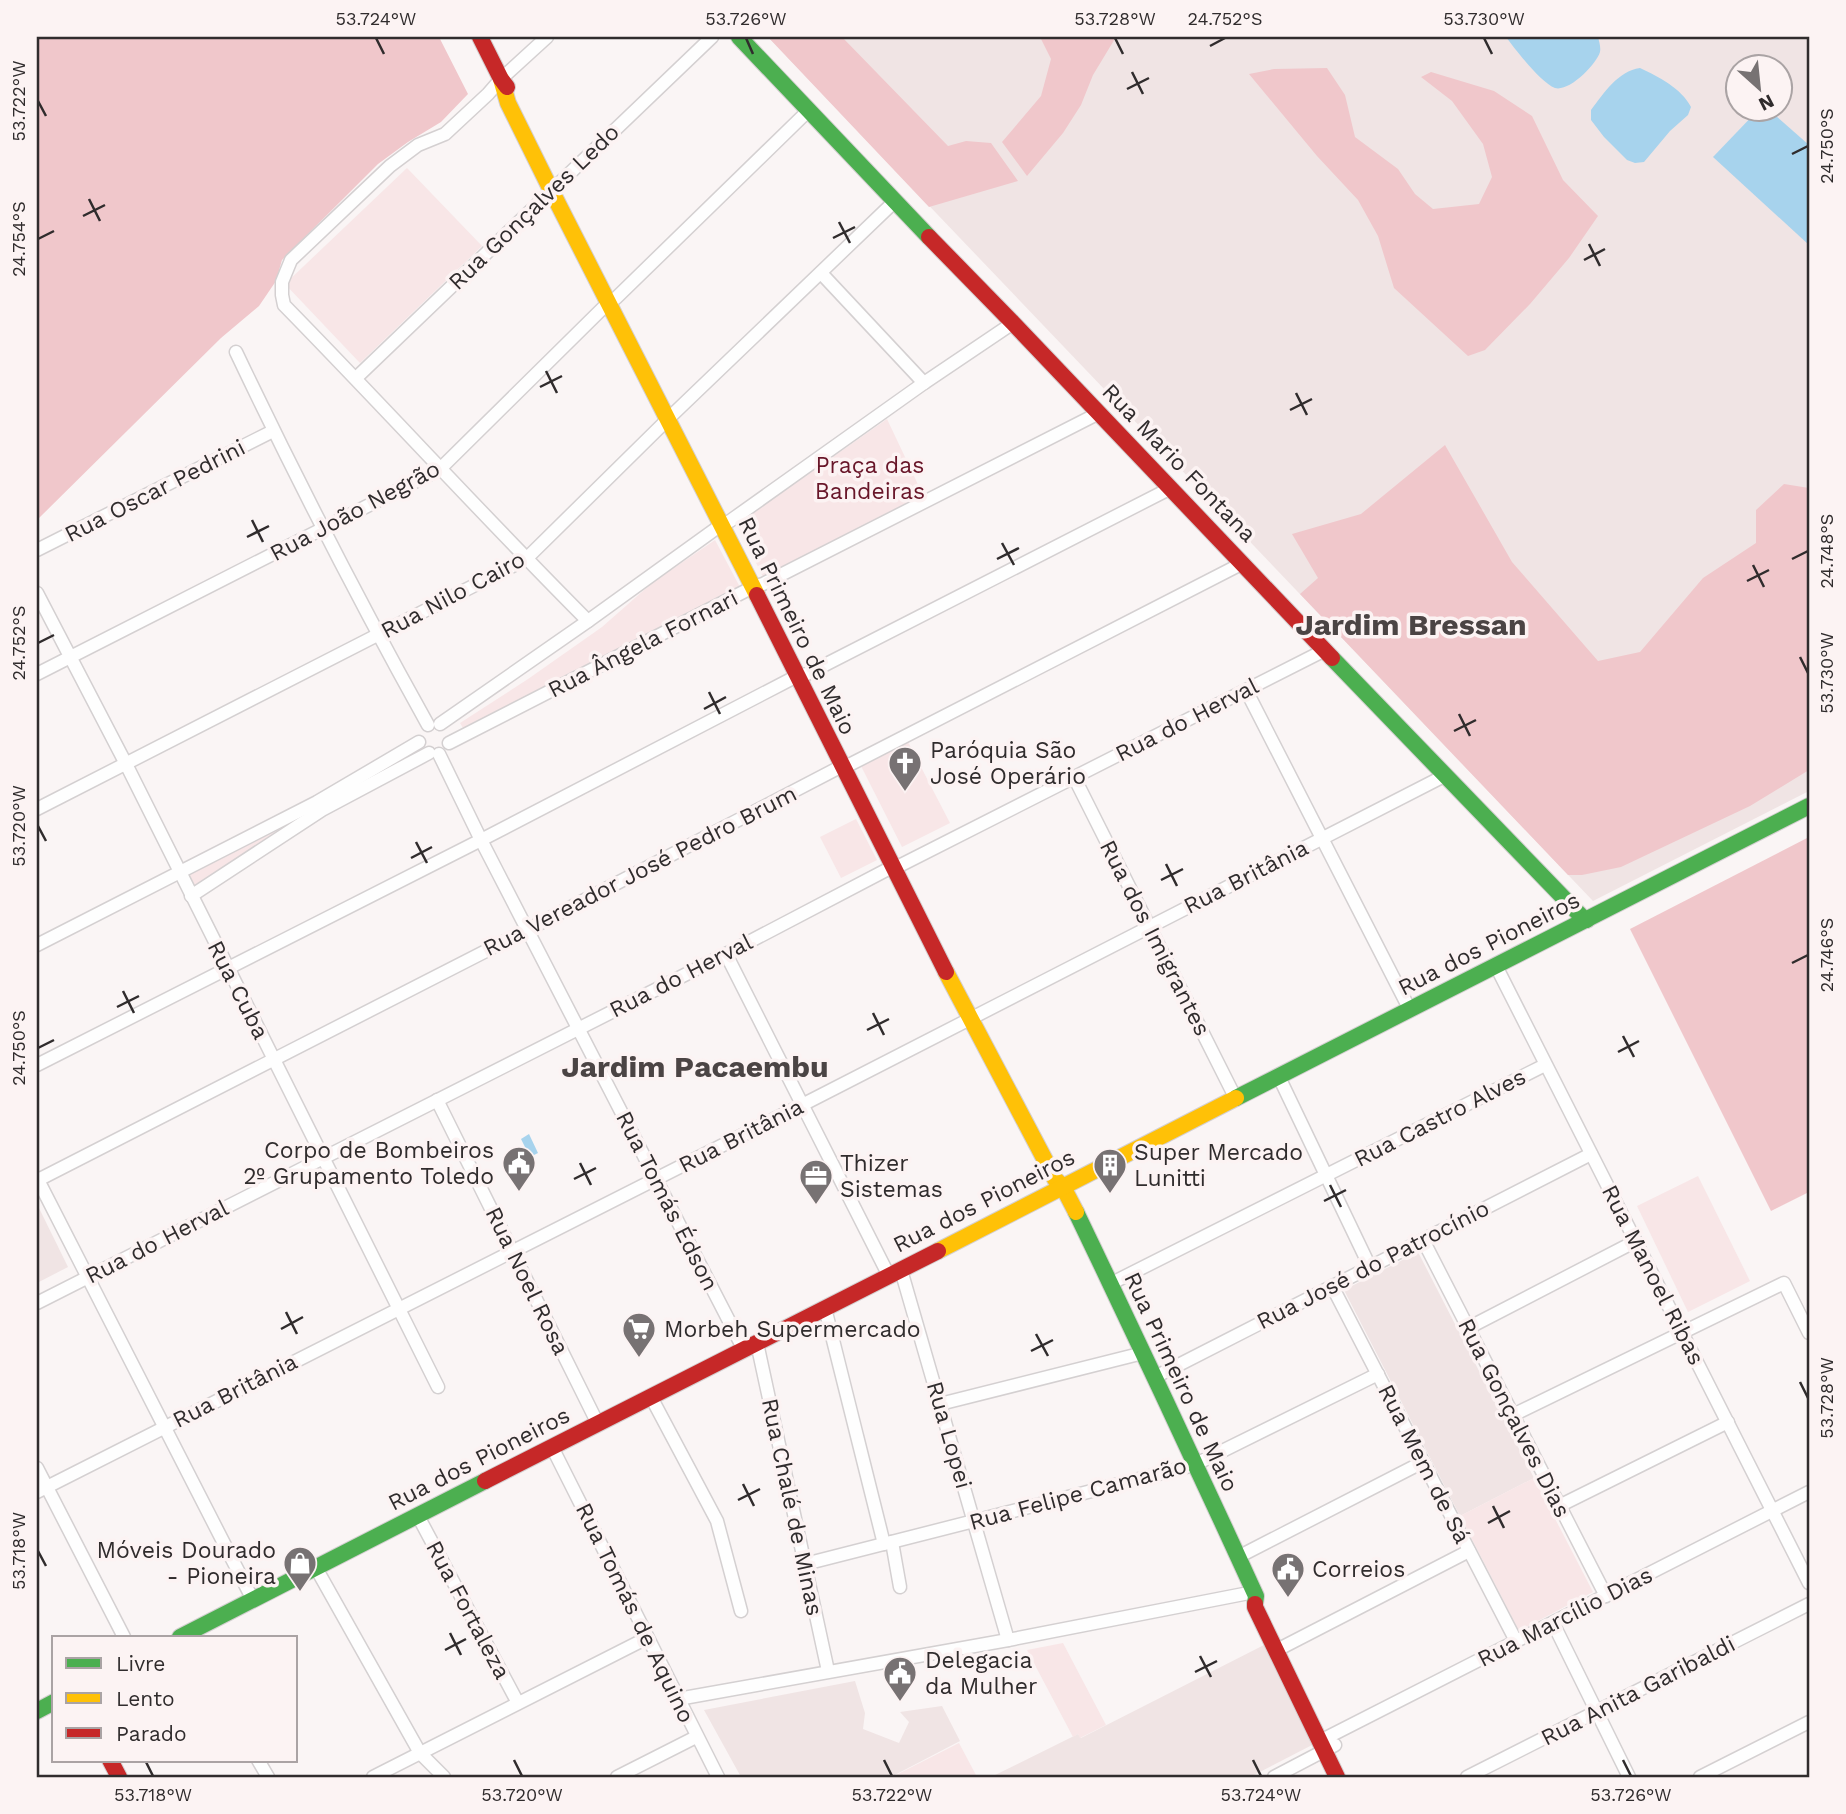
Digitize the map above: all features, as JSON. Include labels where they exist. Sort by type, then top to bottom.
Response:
[{"type":"main road","name":"Rua Primeiro de Maio","points":[[480,37],[501,79],[508,103],[672,416],[1056,1182],[1063,1187],[1155,1377],[1255,1594],[1255,1607],[1282,1647],[1328,1743],[1351,1777]]},
{"type":"main road","name":"Rua Mario Fontana","points":[[739,37],[1444,776],[1587,920]]},
{"type":"main road","name":"Rua dos Pioneiros","points":[[186,1636],[1809,806]]},
{"type":"main road","name":"Rua Primeiro de Maio","points":[[1328,1743],[1336,1777]]},
{"type":"street","points":[[547,37],[445,134],[418,145],[390,166],[291,260],[282,282],[282,295],[284,305],[588,621]]},
{"type":"street","name":"Rua Gonçalves Ledo","points":[[356,378],[712,37]]},
{"type":"street","name":"Rua João Negrão","points":[[37,674],[440,469],[809,110]]},
{"type":"street","name":"Rua Nilo Cairo","points":[[37,809],[526,559],[894,202]]},
{"type":"street","points":[[821,273],[925,383]]},
{"type":"street","points":[[434,754],[421,747],[420,732],[588,621],[1013,323]]},
{"type":"street","points":[[37,946],[180,871],[443,751],[449,743],[449,734],[434,724],[378,635],[273,431],[236,352]]},
{"type":"street","name":"Rua Ângela Fornari","points":[[449,743],[1100,413]]},
{"type":"street","name":"Rua Oscar Pedrini","points":[[37,550],[273,431]]},
{"type":"street","points":[[37,1066],[1171,488]]},
{"type":"street","name":"Rua Vereador José Pedro Brum","points":[[37,1179],[1243,563]]},
{"type":"street","name":"Rua Cuba","points":[[37,593],[126,764],[438,1387]]},
{"type":"street","name":"Rua do Herval","points":[[37,1303],[1325,650]]},
{"type":"street","points":[[1246,690],[1410,1010]]},
{"type":"street","points":[[191,896],[319,806],[419,741]]},
{"type":"street","name":"Rua Tomás Édson","points":[[434,754],[481,839],[655,1179],[750,1346]]},
{"type":"street","name":"Rua Britânia","points":[[42,1490],[1444,776]]},
{"type":"street","name":"Rua dos Imigrantes","points":[[1074,777],[1236,1098]]},
{"type":"street","name":"Rua Lopei","points":[[726,954],[802,1105],[895,1273],[940,1404],[1008,1640]]},
{"type":"street","name":"Rua Manoel Ribas","points":[[1496,965],[1809,1583]]},
{"type":"street","name":"Rua Castro Alves","points":[[1110,1284],[1545,1065]]},
{"type":"street","points":[[1279,1077],[1370,1267]]},
{"type":"street","name":"Rua Noel Rosa","points":[[437,1100],[598,1424]]},
{"type":"street","name":"Rua José do Patrocínio","points":[[1155,1377],[1591,1154]]},
{"type":"street","points":[[37,1179],[253,1600]]},
{"type":"street","name":"Rua Gonçalves Dias","points":[[1423,1240],[1606,1596]]},
{"type":"street","points":[[1468,1328],[1636,1241]]},
{"type":"street","points":[[1513,1415],[1784,1283],[1809,1333]]},
{"type":"street","name":"Rua Mem de Sá","points":[[1332,1286],[1516,1642]]},
{"type":"street","points":[[825,1308],[900,1587]]},
{"type":"street","name":"Rua Chalé de Minas","points":[[750,1346],[805,1564],[828,1671]]},
{"type":"street","points":[[940,1404],[1143,1353]]},
{"type":"street","name":"Rua Felipe Camarão","points":[[805,1564],[1194,1465],[1378,1374]]},
{"type":"street","points":[[651,1397],[717,1521],[741,1611]]},
{"type":"street","points":[[1559,1506],[1728,1422]]},
{"type":"street","name":"Rua Tomás de Aquino","points":[[552,1447],[718,1777]]},
{"type":"street","points":[[1238,1557],[1423,1462]]},
{"type":"street","points":[[37,1468],[42,1490],[123,1636]]},
{"type":"street","name":"Rua Marcílio Dias","points":[[1274,1777],[1328,1743],[1516,1642],[1809,1492]]},
{"type":"street","name":"Rua Fortaleza","points":[[418,1516],[518,1703]]},
{"type":"street","points":[[1282,1647],[1469,1551]]},
{"type":"street","points":[[316,1568],[421,1753],[444,1777]]},
{"type":"street","points":[[678,1699],[1255,1594]]},
{"type":"street","name":"Rua Anita Garibaldi","points":[[1467,1777],[1809,1604]]},
{"type":"street","points":[[1553,1623],[1629,1777]]},
{"type":"street","points":[[373,1777],[647,1638]]},
{"type":"street","points":[[1700,1777],[1809,1723]]},
{"type":"street","points":[[617,1777],[696,1737]]},
{"type":"shaded area","points":[[37,37],[439,37],[468,94],[441,122],[378,164],[282,260],[276,281],[259,306],[221,338],[37,520]]},
{"type":"shaded area","points":[[768,37],[1809,37],[1809,791],[1593,901]]},
{"type":"shaded area","points":[[768,37],[842,37],[948,146],[966,141],[991,143],[1018,181],[929,207]]},
{"type":"shaded area","points":[[1040,37],[1116,37],[1093,75],[1081,105],[1063,133],[1027,176],[1002,142],[1041,96],[1051,59]]},
{"type":"shaded area","points":[[1327,68],[1345,95],[1355,137],[1398,169],[1415,194],[1433,209],[1479,204],[1492,177],[1483,144],[1452,101],[1421,77],[1431,72],[1494,91],[1532,116],[1563,180],[1598,216],[1569,258],[1530,304],[1485,350],[1468,356],[1394,288],[1378,236],[1358,200],[1317,156],[1249,74],[1274,69]]},
{"type":"shaded area","points":[[1445,445],[1512,562],[1598,661],[1640,652],[1703,578],[1756,543],[1756,510],[1784,484],[1809,488],[1809,770],[1750,806],[1621,867],[1568,875],[1300,594],[1318,578],[1292,534],[1361,514]]},
{"type":"shaded area","points":[[1809,837],[1809,1192],[1771,1211],[1630,929]]},
{"type":"shaded area","points":[[37,1204],[68,1267],[37,1283]]},
{"type":"shaded area","points":[[1418,1252],[1534,1478],[1460,1516],[1344,1290]]},
{"type":"shaded area","points":[[1264,1645],[1314,1744],[1250,1777],[991,1777],[1078,1734],[1081,1738]]},
{"type":"shaded area","points":[[855,1681],[865,1713],[863,1729],[899,1743],[909,1722],[900,1712],[942,1706],[960,1741],[891,1777],[741,1777],[704,1710]]},
{"type":"green space","points":[[407,168],[482,246],[360,363],[285,284]]},
{"type":"green space","name":"Praça das Bandeiras","points":[[887,419],[923,495],[763,577],[737,524]]},
{"type":"green space","points":[[715,540],[741,589],[466,733],[460,723],[602,627],[652,583]]},
{"type":"green space","points":[[908,742],[950,823],[902,847],[861,766]]},
{"type":"green space","points":[[856,819],[877,860],[841,878],[820,837]]},
{"type":"green space","points":[[280,829],[196,888],[189,874]]},
{"type":"green space","points":[[1698,1176],[1750,1281],[1688,1312],[1637,1206]]},
{"type":"green space","points":[[1534,1478],[1593,1592],[1519,1631],[1460,1516]]},
{"type":"green space","points":[[1063,1643],[1106,1725],[1080,1738],[1078,1734],[1073,1737],[1027,1650]]},
{"type":"green space","points":[[959,1743],[977,1777],[892,1777]]},
{"type":"water","points":[[1506,37],[1598,37],[1600,52],[1593,64],[1574,82],[1555,88],[1536,73]]},
{"type":"water","points":[[1640,68],[1662,79],[1687,100],[1691,107],[1688,115],[1670,131],[1644,162],[1635,163],[1627,160],[1604,137],[1591,120],[1591,110],[1618,78]]},
{"type":"water","points":[[1747,122],[1783,122],[1809,145],[1809,245],[1713,157]]},
{"type":"water","points":[[529,1134],[538,1153],[530,1157],[521,1139]]},
{"type":"traffic: fast","points":[[739,37],[929,237]]},
{"type":"traffic: fast","points":[[1332,658],[1587,920]]},
{"type":"traffic: fast","points":[[1236,1098],[1809,806]]},
{"type":"traffic: fast","points":[[1076,1212],[1256,1596],[1255,1604]]},
{"type":"traffic: fast","points":[[182,1636],[485,1481]]},
{"type":"traffic: fast","points":[[37,1711],[52,1703]]},
{"type":"traffic: slow","points":[[501,79],[508,103],[551,190],[757,595]]},
{"type":"traffic: slow","points":[[946,972],[1055,1179],[1063,1187],[1076,1212]]},
{"type":"traffic: slow","points":[[938,1251],[1236,1098]]},
{"type":"traffic: jam","points":[[480,37],[507,87]]},
{"type":"traffic: jam","points":[[929,237],[1332,658]]},
{"type":"traffic: jam","points":[[757,595],[946,972]]},
{"type":"traffic: jam","points":[[485,1481],[938,1251]]},
{"type":"traffic: jam","points":[[1255,1604],[1337,1777]]},
{"type":"traffic: jam","points":[[111,1762],[119,1777]]},
{"type":"place","name":"Paróquia São José Operário","points":[[905,793]]},
{"type":"place","name":"Corpo de Bombeiros 2º Grupamento Toledo","points":[[519,1193]]},
{"type":"place","name":"Super Mercado Lunitti","points":[[1110,1195]]},
{"type":"place","name":"Thizer Sistemas","points":[[816,1206]]},
{"type":"place","name":"Morbeh Supermercado","points":[[639,1359]]},
{"type":"place","name":"Móveis Dourado - Pioneira","points":[[300,1593]]},
{"type":"place","name":"Correios","points":[[1288,1599]]},
{"type":"place","name":"Delegacia da Mulher","points":[[900,1703]]},
{"type":"district","name":"Jardim Bressan","points":[[1411,624]]},
{"type":"district","name":"Jardim Pacaembu","points":[[695,1066]]}]
